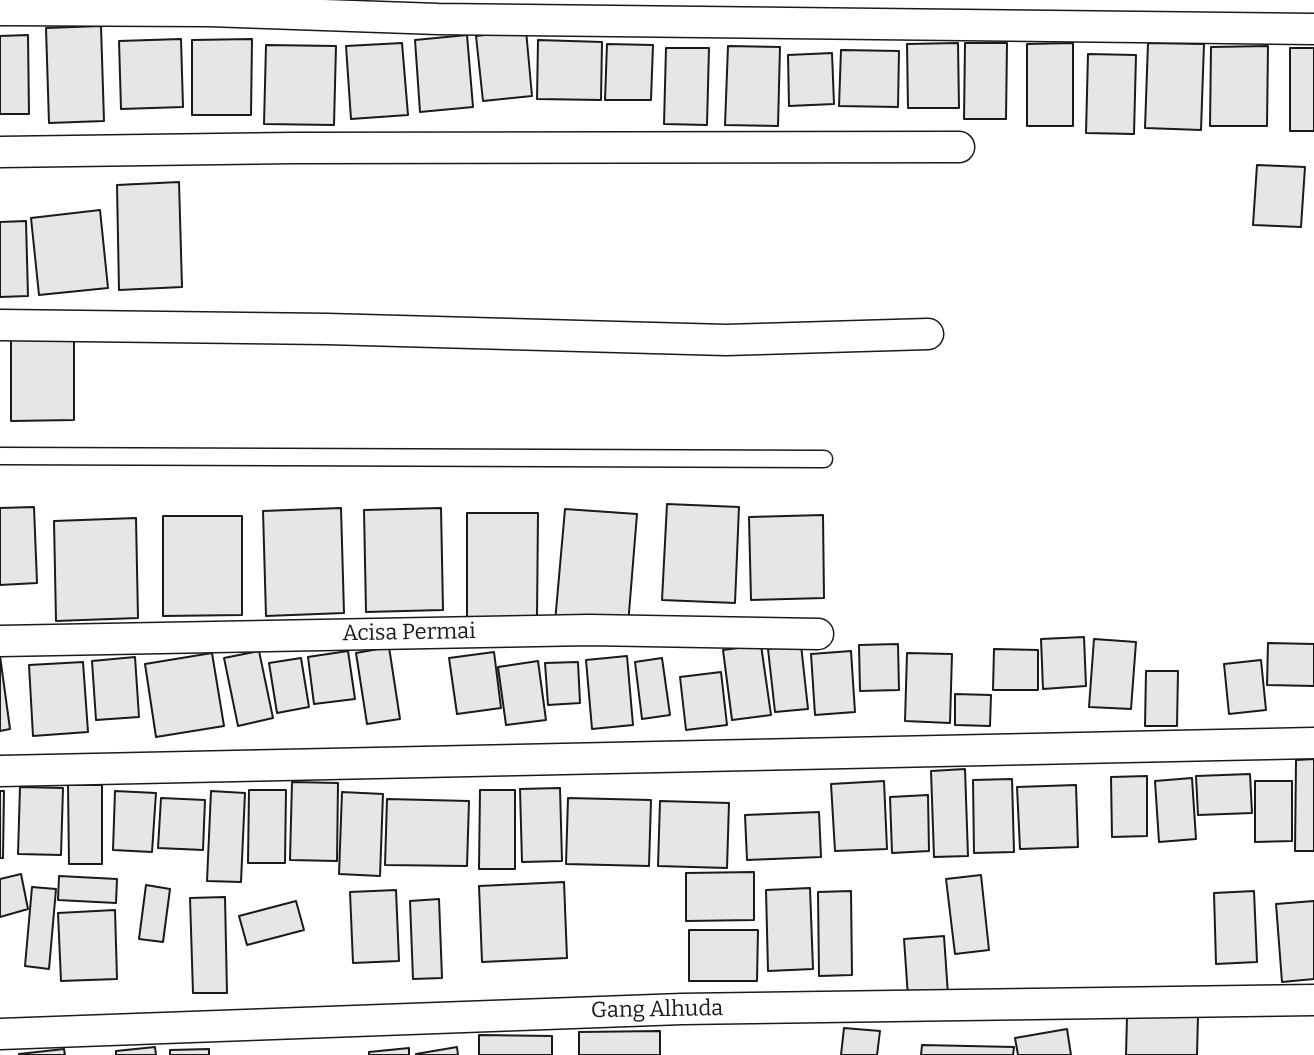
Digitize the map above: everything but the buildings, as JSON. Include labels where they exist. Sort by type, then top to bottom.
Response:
[{"type":"street","points":[[0,10],[438,10],[1314,29]]},
{"type":"street","points":[[0,152],[959,147]]},
{"type":"street","points":[[0,325],[327,329],[726,340],[928,334]]},
{"type":"street","name":"Acisa Permai","points":[[0,641],[589,630],[818,634]]},
{"type":"street","points":[[0,771],[1314,743]]},
{"type":"street","name":"Gang Alhuda","points":[[0,1034],[682,1009],[1314,1000]]},
{"type":"lane","points":[[0,456],[824,459]]}]
